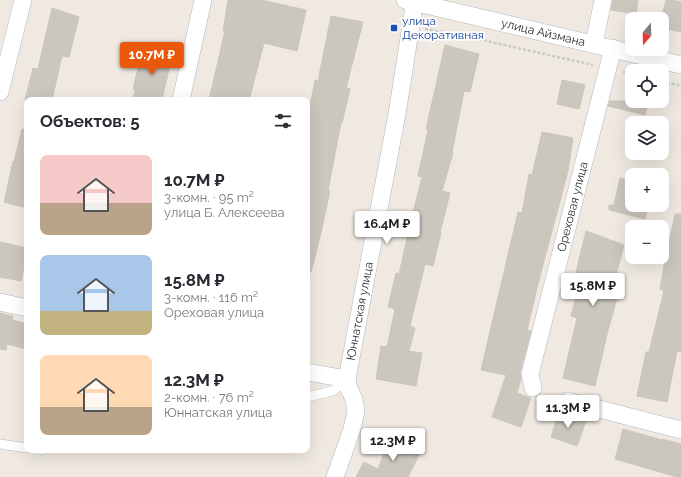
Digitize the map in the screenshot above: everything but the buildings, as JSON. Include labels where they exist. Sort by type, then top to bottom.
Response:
[{"type":"street","points":[[0,92],[23,0]]},
{"type":"street","points":[[182,97],[203,0]]},
{"type":"street","points":[[594,44],[603,0]]},
{"type":"street","name":"улица Айзмана","points":[[411,1],[681,64]]},
{"type":"street","name":"Юннатская улица","points":[[335,477],[352,428],[356,411],[354,399],[348,389],[347,379],[395,122],[410,26],[411,1]]},
{"type":"street","name":"Ореховая улица","points":[[533,388],[530,374],[613,48]]},
{"type":"street","points":[[0,302],[24,307]]},
{"type":"street","points":[[310,373],[347,379]]},
{"type":"street","points":[[568,401],[681,430]]},
{"type":"lane","points":[[310,397],[333,391],[347,379]]},
{"type":"lane","points":[[0,444],[24,448]]},
{"type":"path","points":[[410,26],[460,35],[625,72]]},
{"type":"path","points":[[669,83],[681,86]]},
{"type":"place","name":"улица Декоративная","points":[[394,28]]}]
